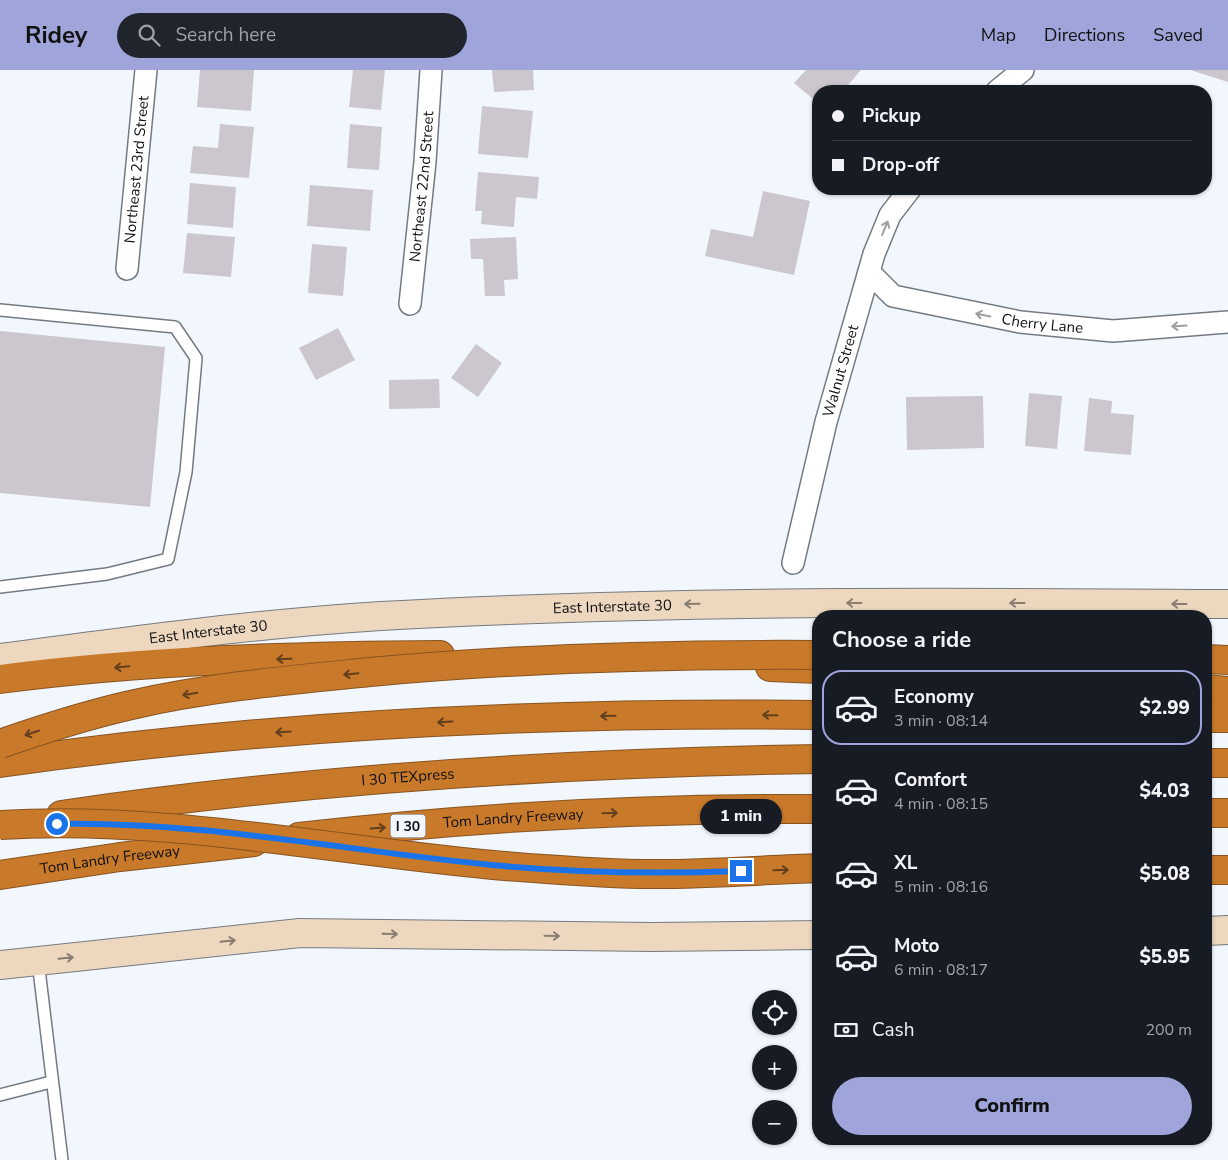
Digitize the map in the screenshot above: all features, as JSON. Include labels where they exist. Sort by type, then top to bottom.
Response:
[{"type":"highway","points":[[0,744],[62,723],[133,705],[288,680],[458,664],[571,657],[688,654],[812,655]]},
{"type":"highway","points":[[0,679],[154,664],[368,656],[455,655],[812,669]]},
{"type":"highway","points":[[1212,690],[1228,691]]},
{"type":"highway","points":[[0,763],[195,738],[358,727],[611,716],[812,715]]},
{"type":"highway","points":[[1212,718],[1228,718]]},
{"type":"highway","name":"I 30 TEXpress","points":[[0,825],[217,795],[382,779],[546,767],[812,759]]},
{"type":"highway","points":[[1212,763],[1228,764]]},
{"type":"highway","name":"Tom Landry Freeway","points":[[0,875],[120,857],[370,829],[573,815],[738,808],[812,809]]},
{"type":"highway","points":[[1212,812],[1228,813]]},
{"type":"highway","points":[[0,825],[73,823],[213,832],[490,865],[564,871],[643,874],[812,868]]},
{"type":"highway","points":[[1212,870],[1228,870]]},
{"type":"main road","name":"East Interstate 30","points":[[0,658],[173,634],[378,616],[601,606],[774,603],[1228,604]]},
{"type":"main road","points":[[1212,930],[1228,930]]},
{"type":"main road","points":[[0,965],[300,934],[652,937],[812,935]]},
{"type":"street","name":"Northeast 23rd Street","points":[[128,269],[146,70]]},
{"type":"street","name":"Northeast 22nd Street","points":[[410,304],[425,162],[431,70]]},
{"type":"street","points":[[1004,85],[1023,70]]},
{"type":"street","name":"Walnut Street","points":[[793,563],[824,431],[869,272],[890,215],[905,195]]},
{"type":"street","name":"Cherry Lane","points":[[869,272],[893,296],[1020,322],[1114,330],[1228,322]]},
{"type":"lane","points":[[0,310],[175,327],[196,358],[186,472],[168,559],[107,574],[0,587]]},
{"type":"lane","points":[[38,961],[51,1082],[62,1160]]},
{"type":"lane","points":[[0,1095],[51,1082]]},
{"type":"building","points":[[200,70],[254,70],[251,111],[197,107]]},
{"type":"building","points":[[353,70],[385,70],[381,110],[349,107]]},
{"type":"building","points":[[492,70],[533,70],[534,90],[494,92]]},
{"type":"building","points":[[806,70],[861,70],[848,85],[812,85],[812,98],[794,83]]},
{"type":"building","points":[[1190,70],[1228,70],[1228,82]]},
{"type":"building","points":[[482,106],[533,111],[528,158],[478,154]]},
{"type":"building","points":[[220,124],[254,127],[249,178],[190,173],[193,146],[218,148]]},
{"type":"building","points":[[350,124],[382,127],[379,170],[347,168]]},
{"type":"building","points":[[478,172],[539,177],[537,199],[516,197],[514,227],[481,224],[482,211],[475,211]]},
{"type":"building","points":[[190,183],[236,187],[233,228],[187,224]]},
{"type":"building","points":[[310,185],[373,190],[370,231],[307,226]]},
{"type":"building","points":[[763,191],[810,201],[794,275],[705,256],[711,229],[753,237]]},
{"type":"building","points":[[187,233],[235,237],[231,277],[183,273]]},
{"type":"building","points":[[516,237],[518,279],[504,280],[505,296],[485,296],[483,259],[471,259],[470,239]]},
{"type":"building","points":[[312,244],[347,247],[343,296],[308,293]]},
{"type":"building","points":[[338,328],[355,360],[316,380],[299,348]]},
{"type":"building","points":[[0,331],[165,347],[150,507],[0,493]]},
{"type":"building","points":[[476,344],[502,363],[478,397],[451,378]]},
{"type":"building","points":[[439,379],[440,408],[389,409],[389,380]]},
{"type":"building","points":[[1029,393],[1062,396],[1057,449],[1025,446]]},
{"type":"building","points":[[983,396],[984,448],[907,450],[906,397]]},
{"type":"building","points":[[1089,398],[1112,401],[1111,413],[1134,415],[1131,455],[1084,451]]},
{"type":"route","points":[[57,824],[73,823],[213,832],[352,847],[490,865],[564,871],[643,874],[741,871]]}]
